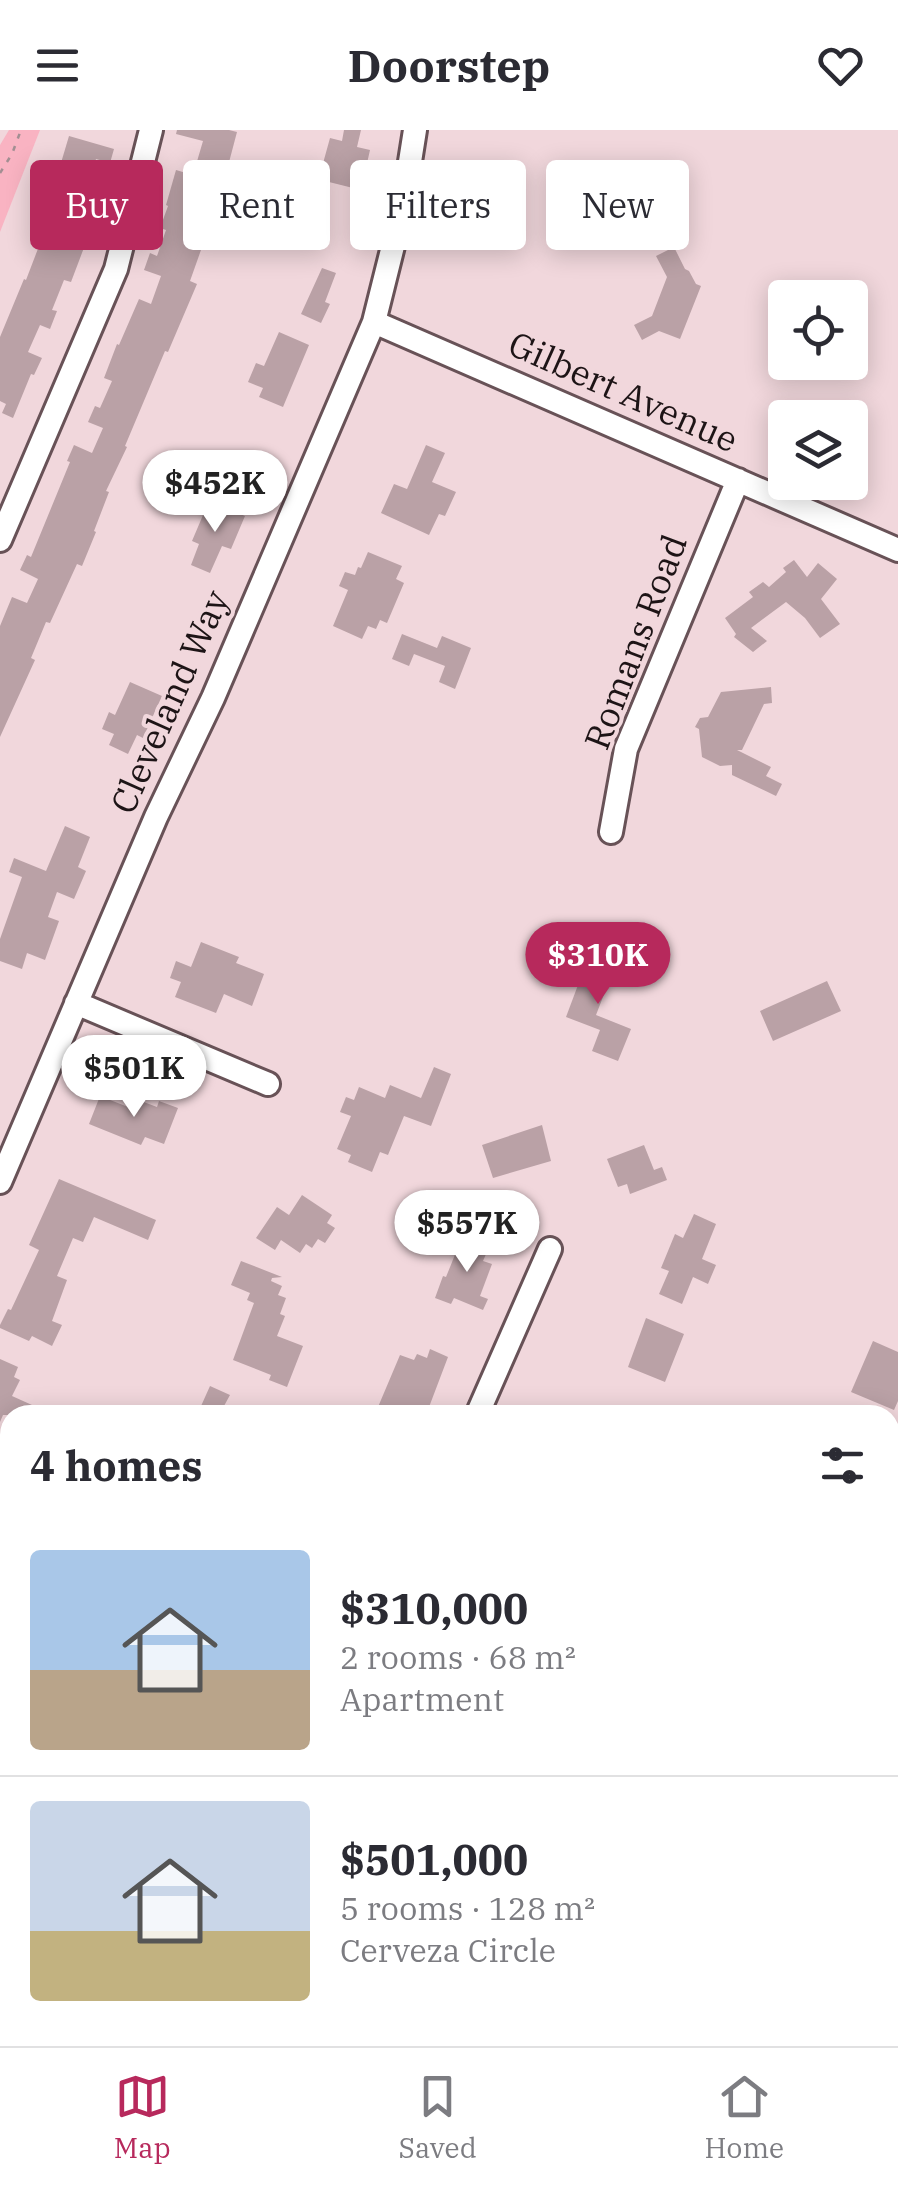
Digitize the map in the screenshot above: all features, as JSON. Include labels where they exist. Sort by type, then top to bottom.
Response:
[{"type":"street","points":[[0,540],[116,269],[151,130]]},
{"type":"street","name":"Cleveland Way","points":[[0,1182],[374,322],[404,206],[415,130]]},
{"type":"street","name":"Gilbert Avenue","points":[[374,322],[898,550]]},
{"type":"street","name":"Romans Road","points":[[611,832],[626,749],[738,480]]},
{"type":"street","points":[[76,1003],[268,1084]]},
{"type":"street","points":[[481,1405],[550,1250]]},
{"type":"path","points":[[0,173],[22,130]]},
{"type":"shaded area","points":[[9,130],[40,130],[0,232],[0,145]]},
{"type":"building","points":[[177,130],[237,132],[230,160],[197,160],[203,141],[176,134]]},
{"type":"building","points":[[344,130],[361,130],[357,147],[370,150],[368,160],[350,160],[350,187],[330,182],[330,160],[324,160],[330,138],[342,141]]},
{"type":"building","points":[[69,136],[114,149],[111,160],[62,160]]},
{"type":"building","points":[[176,170],[183,172],[183,250],[201,250],[190,281],[197,284],[106,491],[109,492],[82,566],[77,564],[50,623],[46,622],[31,658],[35,660],[0,737],[0,626],[12,597],[27,603],[38,579],[20,570],[27,555],[31,557],[74,445],[92,453],[103,428],[88,422],[95,406],[100,408],[112,381],[104,378],[139,299],[151,304],[161,276],[144,270],[150,253],[157,256],[163,250],[163,220]]},
{"type":"building","points":[[38,250],[83,250],[71,282],[64,280],[52,310],[57,311],[50,329],[40,325],[28,352],[42,358],[13,418],[2,413],[6,404],[0,401],[0,337]]},
{"type":"building","points":[[676,250],[685,269],[701,286],[680,339],[659,331],[642,340],[634,325],[652,316],[667,277],[656,256]]},
{"type":"building","points":[[322,268],[336,273],[325,302],[330,304],[321,323],[301,314]]},
{"type":"building","points":[[279,332],[309,345],[283,407],[259,397],[263,388],[248,382],[256,363],[264,366]]},
{"type":"building","points":[[426,445],[445,453],[432,482],[456,492],[445,516],[439,514],[429,535],[381,513],[394,484],[407,489]]},
{"type":"building","points":[[209,501],[245,516],[231,549],[222,546],[210,573],[191,565],[199,544],[192,541]]},
{"type":"building","points":[[368,552],[402,566],[396,579],[404,583],[387,623],[380,620],[376,629],[368,626],[362,639],[333,626],[348,590],[339,586],[345,572],[355,575]]},
{"type":"building","points":[[794,560],[807,577],[818,563],[837,579],[821,599],[840,624],[820,638],[786,602],[751,628],[767,641],[753,652],[734,637],[736,634],[725,618],[753,597],[749,592],[763,582],[769,587]]},
{"type":"building","points":[[402,634],[437,648],[442,636],[471,648],[455,689],[439,682],[445,666],[414,654],[409,666],[392,659]]},
{"type":"building","points":[[130,682],[162,696],[143,738],[137,735],[128,754],[109,745],[114,734],[102,729],[109,712],[115,715]]},
{"type":"building","points":[[771,687],[772,703],[764,704],[742,750],[737,750],[771,767],[766,776],[782,784],[776,796],[732,775],[732,765],[720,766],[702,757],[699,729],[695,727],[700,718],[708,717],[721,692]]},
{"type":"building","points":[[65,826],[90,837],[78,867],[86,871],[74,899],[57,892],[48,917],[59,921],[45,960],[27,953],[22,969],[0,961],[0,939],[22,877],[9,872],[14,858],[46,871]]},
{"type":"building","points":[[201,942],[239,957],[236,963],[264,974],[252,1006],[224,994],[216,1013],[175,997],[181,982],[170,978],[176,961],[191,967]]},
{"type":"building","points":[[592,956],[620,967],[613,985],[608,984],[596,1015],[631,1029],[618,1061],[592,1051],[600,1030],[566,1017],[578,985],[570,982],[575,968],[586,972]]},
{"type":"building","points":[[827,981],[841,1011],[773,1041],[760,1011]]},
{"type":"building","points":[[434,1067],[451,1074],[431,1126],[404,1116],[388,1155],[380,1152],[372,1172],[348,1162],[351,1155],[337,1149],[351,1116],[340,1112],[346,1097],[354,1100],[359,1087],[385,1098],[390,1085],[421,1098]]},
{"type":"building","points":[[100,1096],[128,1107],[133,1098],[157,1107],[159,1101],[178,1108],[164,1144],[145,1137],[141,1145],[89,1124]]},
{"type":"building","points":[[542,1125],[551,1161],[493,1178],[482,1145]]},
{"type":"building","points":[[644,1145],[654,1170],[662,1167],[667,1180],[630,1194],[627,1184],[618,1187],[607,1159]]},
{"type":"building","points":[[59,1179],[156,1220],[148,1240],[94,1217],[83,1242],[73,1238],[57,1276],[67,1280],[52,1321],[62,1325],[52,1346],[32,1336],[29,1341],[0,1325],[39,1250],[29,1245]]},
{"type":"building","points":[[302,1195],[332,1215],[327,1223],[335,1228],[325,1243],[318,1239],[312,1248],[306,1244],[300,1253],[281,1240],[275,1250],[256,1238],[277,1207],[289,1215]]},
{"type":"building","points":[[694,1214],[716,1224],[702,1259],[716,1265],[708,1284],[693,1277],[682,1304],[659,1294],[669,1271],[661,1268],[675,1234],[683,1238]]},
{"type":"building","points":[[463,1235],[490,1245],[483,1261],[492,1264],[480,1296],[488,1299],[483,1310],[454,1298],[451,1304],[435,1298]]},
{"type":"building","points":[[241,1261],[282,1277],[271,1281],[282,1286],[278,1295],[286,1298],[280,1314],[285,1316],[277,1336],[303,1346],[287,1387],[269,1380],[271,1375],[233,1360],[254,1303],[247,1300],[250,1293],[231,1285]]},
{"type":"building","points":[[646,1318],[684,1334],[665,1382],[628,1367]]},
{"type":"building","points":[[873,1341],[898,1352],[896,1405],[882,1405],[851,1392]]},
{"type":"building","points":[[430,1349],[448,1357],[430,1405],[379,1405],[400,1355],[414,1360],[417,1354],[427,1358]]},
{"type":"building","points":[[0,1359],[18,1367],[14,1377],[20,1380],[12,1396],[32,1405],[0,1405]]},
{"type":"building","points":[[210,1386],[230,1395],[225,1405],[201,1405]]}]
